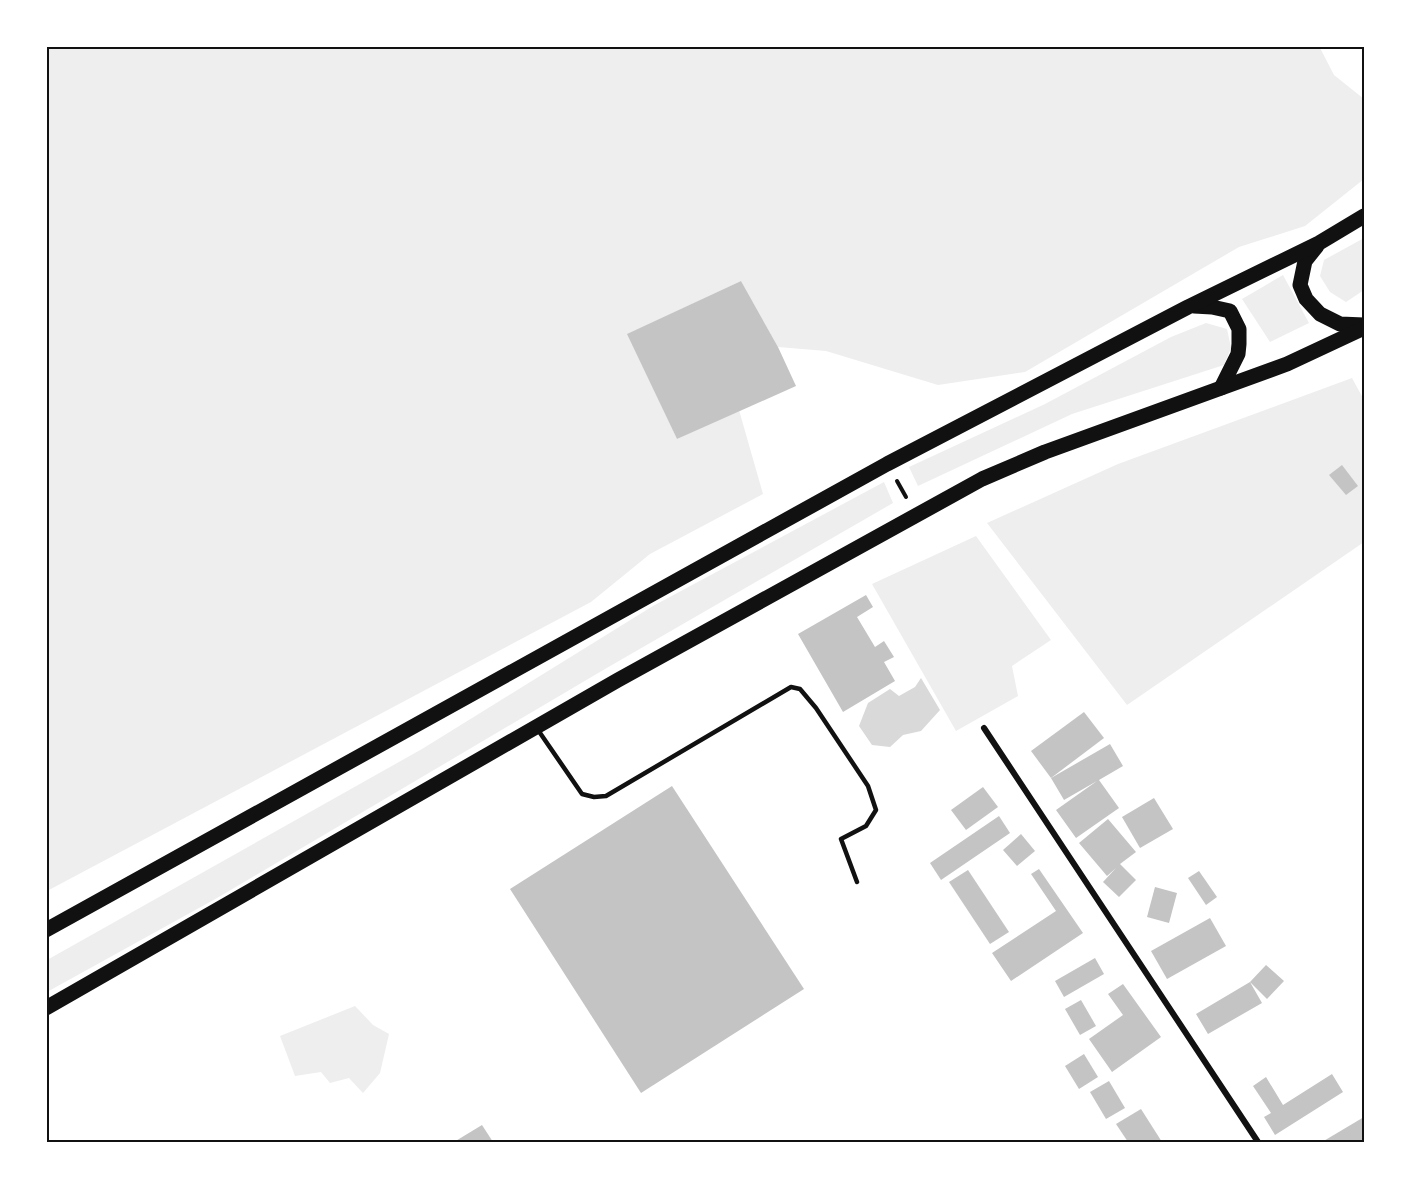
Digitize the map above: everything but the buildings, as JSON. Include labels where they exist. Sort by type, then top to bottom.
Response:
[{"type":"main road","points":[[46,930],[877,470],[1188,307],[1319,243],[1365,216]]},
{"type":"main road","points":[[1319,243],[1305,261],[1300,285],[1306,299],[1320,314],[1340,324],[1365,327]]},
{"type":"main road","points":[[1188,307],[1205,306],[1230,311],[1239,329],[1238,354],[1221,388]]},
{"type":"main road","points":[[46,1008],[536,727],[982,479],[1045,452],[1287,364],[1365,327]]},
{"type":"street","points":[[984,728],[1258,1143]]},
{"type":"lane","points":[[536,727],[582,794],[594,797],[606,796],[791,687],[800,688],[868,786],[876,810],[866,826],[842,839],[857,882]]},
{"type":"path","points":[[897,481],[907,498]]},
{"type":"shaded area","points":[[1319,46],[1334,75],[1364,99],[1364,179],[1305,226],[1239,247],[1025,372],[938,385],[826,351],[778,347],[741,281],[628,334],[677,439],[739,410],[763,494],[650,554],[591,602],[47,891],[47,47]]},
{"type":"shaded area","points":[[1364,238],[1364,290],[1346,302],[1330,292],[1320,276],[1324,260]]},
{"type":"shaded area","points":[[1283,275],[1309,323],[1270,342],[1242,299]]},
{"type":"shaded area","points":[[1206,323],[1227,329],[1231,348],[1224,365],[1072,414],[918,486],[909,467],[1045,404],[1171,337]]},
{"type":"shaded area","points":[[1352,378],[1364,400],[1364,542],[1127,705],[987,523],[1118,464]]},
{"type":"shaded area","points":[[884,482],[893,503],[605,669],[217,898],[47,992],[47,960],[422,749],[653,606]]},
{"type":"shaded area","points":[[976,536],[1051,640],[1012,666],[1018,696],[956,731],[872,584]]},
{"type":"shaded area","points":[[921,678],[940,710],[921,731],[903,735],[890,747],[872,745],[859,726],[868,703],[890,689],[899,696],[915,687]]},
{"type":"shaded area","points":[[355,1006],[373,1025],[389,1034],[380,1073],[363,1093],[349,1078],[330,1083],[321,1072],[295,1076],[280,1036]]}]
